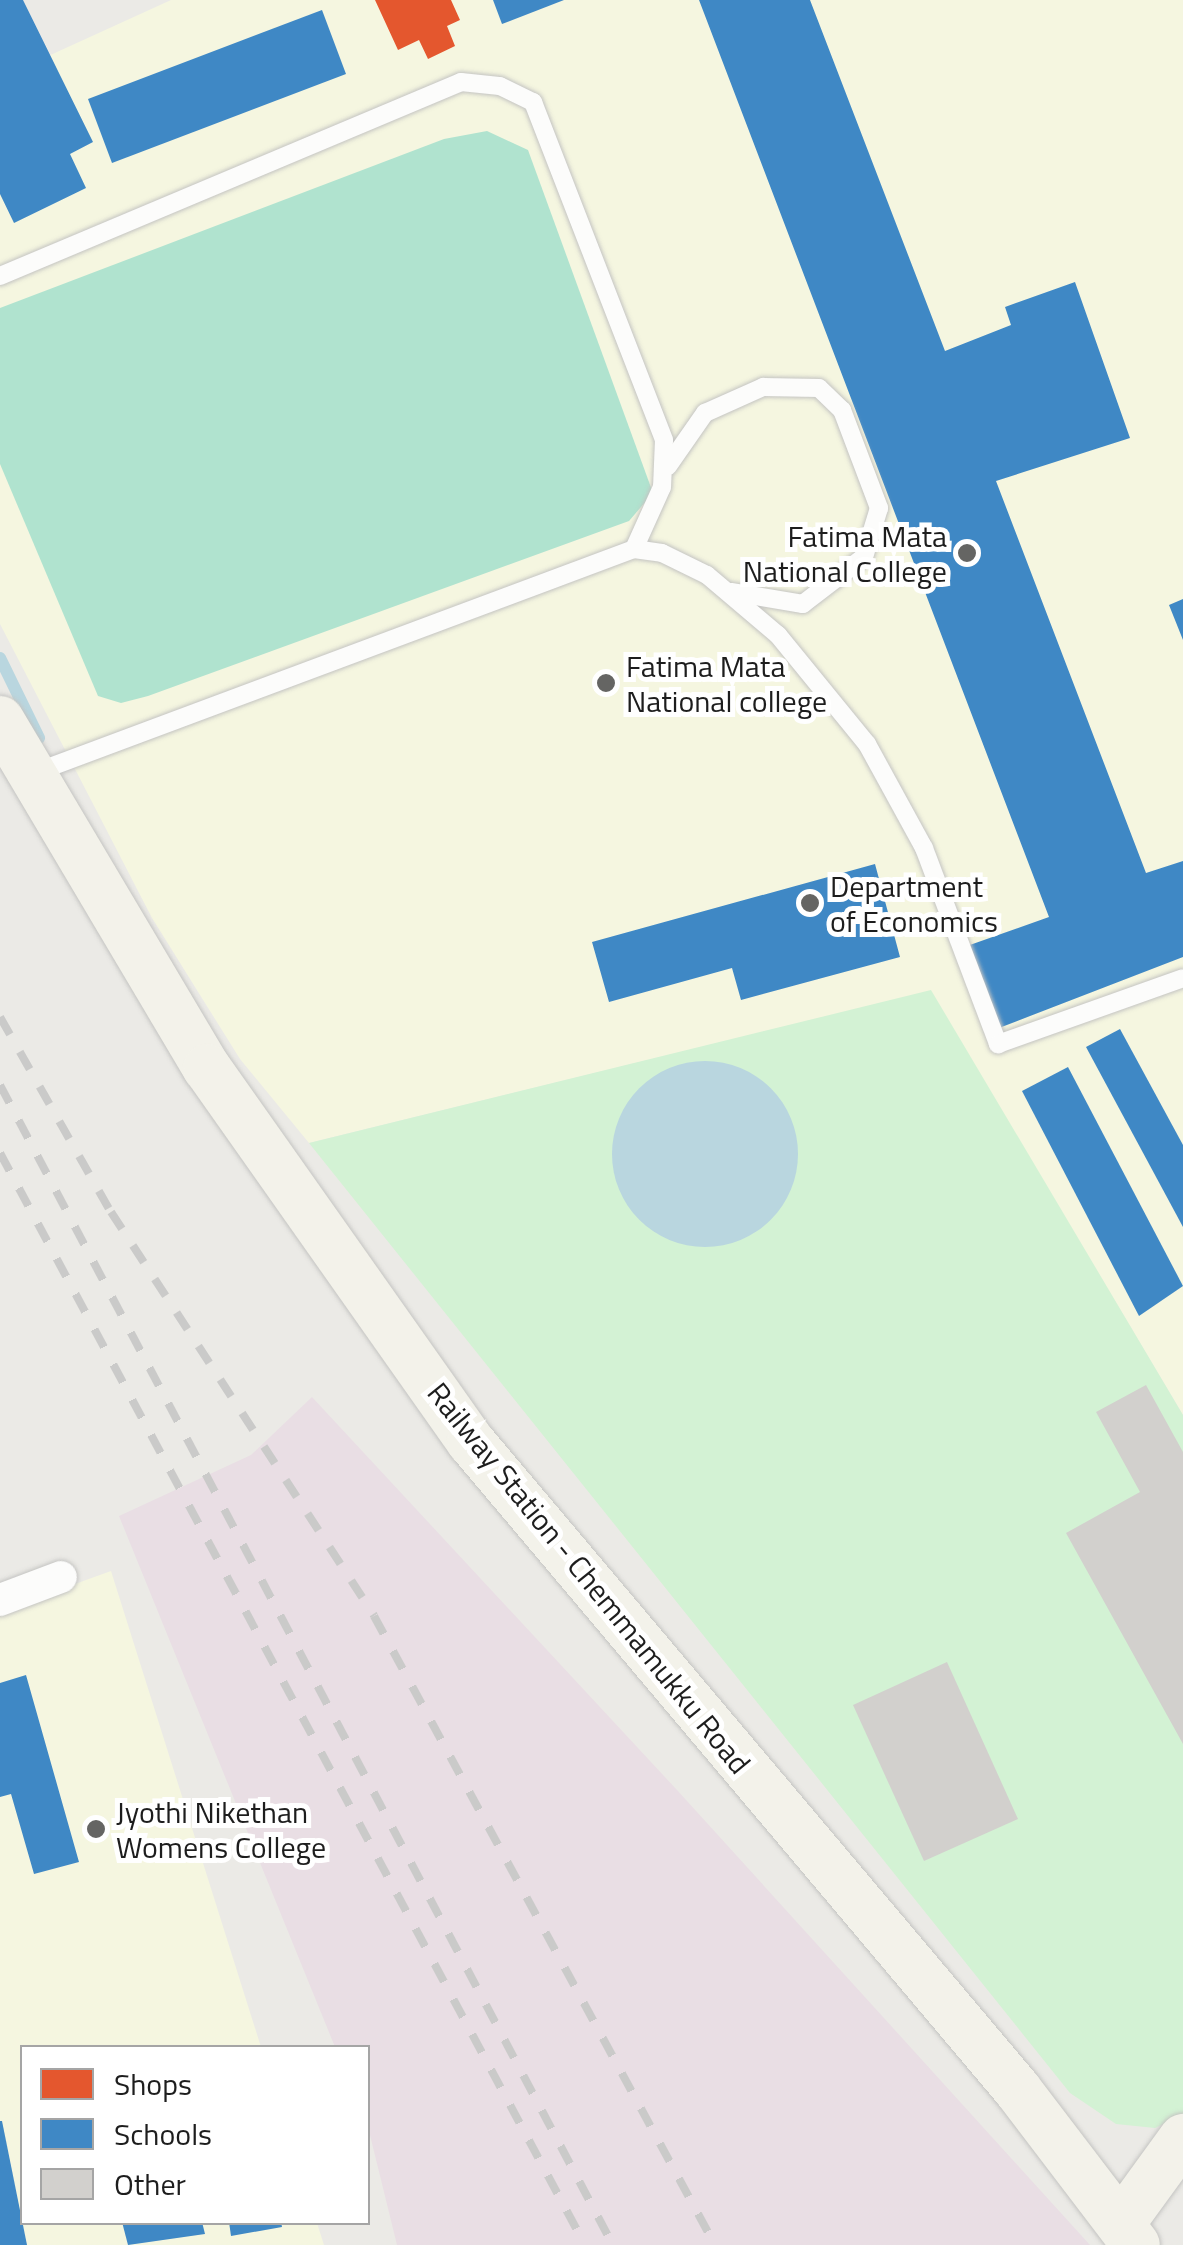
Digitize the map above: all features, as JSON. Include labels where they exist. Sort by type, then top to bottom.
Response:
[{"type":"main road","name":"Railway Station - Chemmamukku Road","points":[[0,720],[29,775],[207,1068],[471,1442],[1129,2234]]},
{"type":"main road","points":[[1129,2234],[1183,2138]]},
{"type":"street","points":[[0,1600],[62,1577]]},
{"type":"lane","points":[[0,276],[460,82],[500,86],[533,102],[668,466]]},
{"type":"lane","points":[[634,548],[668,466],[705,412],[763,387],[818,388],[842,410],[879,508],[864,557],[804,604],[722,590]]},
{"type":"lane","points":[[29,775],[634,548],[688,562],[778,635],[898,790],[998,1044],[1183,978]]},
{"type":"shaded area","name":"Fatima Mata National college","points":[[171,0],[1183,0],[1183,1415],[930,991],[309,1143],[240,1059],[152,918],[0,624],[0,78]]},
{"type":"shaded area","points":[[312,1397],[677,1790],[1090,2245],[397,2245],[370,2135],[370,2045],[334,2045],[119,1516],[251,1455]]},
{"type":"shaded area","name":"Jyothi Nikethan Womens College","points":[[111,1571],[260,2045],[20,2045],[20,2225],[318,2225],[324,2245],[0,2245],[0,1611]]},
{"type":"green space","points":[[487,131],[528,150],[653,493],[629,521],[148,696],[121,703],[98,696],[0,464],[0,308],[444,139]]},
{"type":"green space","points":[[931,990],[1183,1415],[1183,2115],[1155,2128],[1116,2124],[1070,2093],[309,1143]]},
{"type":"water","points":[[705,1061],[741,1068],[771,1088],[791,1118],[798,1154],[791,1190],[771,1220],[741,1240],[705,1247],[669,1240],[639,1220],[619,1190],[612,1154],[619,1118],[639,1088],[669,1068]]},
{"type":"building: Shops","points":[[375,0],[451,0],[460,20],[447,26],[455,46],[428,59],[419,40],[398,50]]},
{"type":"building: Schools","points":[[0,0],[23,0],[93,142],[70,154],[86,188],[14,223],[0,194]]},
{"type":"building: Schools","points":[[493,0],[564,0],[502,24]]},
{"type":"building: Schools","name":"Fatima Mata National College","points":[[699,0],[810,0],[945,351],[1011,325],[1005,307],[1075,282],[1130,438],[996,481],[1146,873],[1183,861],[1183,957],[999,1028],[967,946],[1049,917]]},
{"type":"building: Schools","points":[[322,10],[346,74],[112,163],[88,99]]},
{"type":"building: Schools","points":[[1183,599],[1183,640],[1169,605]]},
{"type":"building: Schools","name":"Department of Economics","points":[[875,864],[900,957],[741,1000],[732,968],[609,1002],[592,942]]},
{"type":"building: Schools","points":[[1120,1029],[1183,1145],[1183,1227],[1086,1047]]},
{"type":"building: Schools","points":[[1068,1067],[1183,1286],[1139,1316],[1022,1091]]},
{"type":"building: Schools","points":[[26,1675],[79,1862],[34,1874],[11,1794],[0,1797],[0,1683]]},
{"type":"building: Schools","points":[[0,2121],[2,2121],[27,2245],[0,2245]]},
{"type":"building: Schools","points":[[123,2225],[203,2225],[205,2234],[128,2245]]},
{"type":"building: Schools","points":[[229,2225],[282,2227],[231,2236]]},
{"type":"building: Other","points":[[1146,1385],[1183,1452],[1183,1744],[1066,1533],[1140,1492],[1096,1412]]},
{"type":"building: Other","points":[[947,1662],[1018,1819],[924,1861],[853,1705]]},
{"type":"waterway","points":[[0,658],[39,738]]},
{"type":"railway","points":[[0,1017],[111,1212],[374,1616],[715,2245]]},
{"type":"railway","points":[[0,1085],[613,2245]]},
{"type":"railway","points":[[0,1153],[585,2245]]},
{"type":"place","name":"Fatima Mata National College","points":[[967,553]]},
{"type":"place","name":"Fatima Mata National college","points":[[606,683]]},
{"type":"place","name":"Department of Economics","points":[[810,903]]},
{"type":"place","name":"Jyothi Nikethan Womens College","points":[[96,1829]]}]
